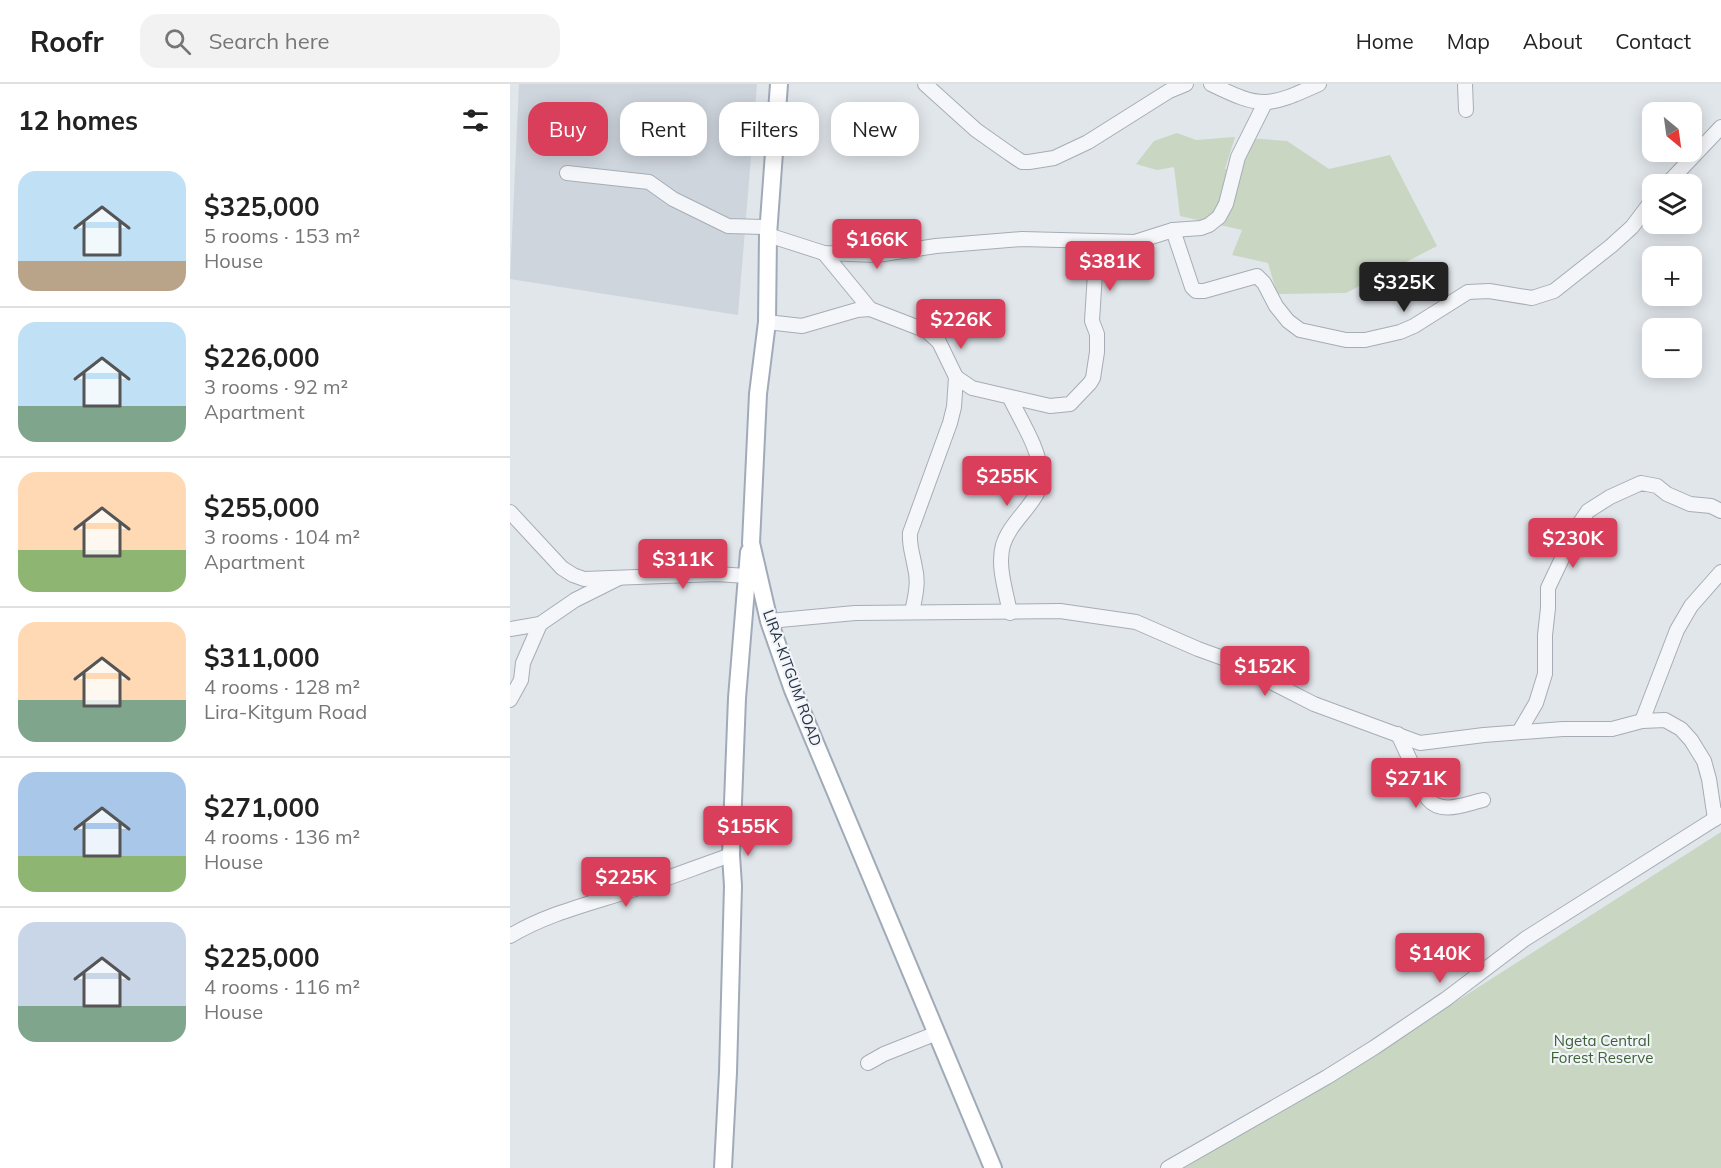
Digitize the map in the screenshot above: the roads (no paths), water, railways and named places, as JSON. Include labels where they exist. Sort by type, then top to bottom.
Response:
[{"type":"main road","name":"LIRA-KITGUM ROAD","points":[[779,84],[768,231],[767,322],[758,394],[751,543],[769,621],[793,690],[993,1168]]},
{"type":"main road","points":[[723,1168],[733,886],[730,855],[737,698],[746,576],[751,543]]},
{"type":"street","points":[[925,84],[976,130],[1016,158],[1029,162],[1054,158],[1088,142],[1169,91],[1186,84]]},
{"type":"street","points":[[1211,84],[1240,98],[1266,103],[1282,101],[1319,84]]},
{"type":"street","points":[[1465,84],[1466,110]]},
{"type":"street","points":[[567,173],[649,182],[674,199],[728,226],[768,231],[824,254],[877,255],[936,246],[1022,239],[1135,242],[1173,230],[1201,228],[1219,217],[1226,204],[1238,157],[1266,103]]},
{"type":"street","points":[[1678,174],[1721,127]]},
{"type":"street","points":[[1173,230],[1190,281],[1196,291],[1204,291],[1257,276],[1264,283],[1276,306],[1288,321],[1300,330],[1346,340],[1365,340],[1400,332],[1414,326],[1468,292],[1489,291],[1532,298],[1554,291],[1611,246],[1632,227],[1642,214]]},
{"type":"street","points":[[767,322],[802,326],[857,310],[870,309],[927,331],[939,342],[956,377],[972,388],[1050,406],[1070,404],[1090,383],[1096,363],[1097,334],[1092,321],[1097,242]]},
{"type":"street","points":[[824,254],[870,309]]},
{"type":"street","points":[[912,612],[916,568],[909,544],[910,533],[950,423],[954,407],[956,377]]},
{"type":"street","points":[[1010,613],[1000,562],[1003,546],[1011,526],[1039,493],[1041,475],[1037,455],[1011,398]]},
{"type":"street","points":[[1519,732],[1536,703],[1545,674],[1548,588],[1577,526],[1588,511],[1610,497],[1641,483],[1657,486],[1667,494],[1690,504],[1711,506],[1721,511]]},
{"type":"street","points":[[510,512],[562,568],[584,579],[724,574],[746,576]]},
{"type":"street","points":[[1642,721],[1677,630],[1691,606],[1721,572]]},
{"type":"street","points":[[510,629],[540,624],[575,600],[623,576]]},
{"type":"street","points":[[769,621],[855,612],[1060,611],[1136,622],[1198,649],[1245,666],[1270,682],[1314,704],[1420,743],[1519,732],[1612,729],[1642,721],[1665,720],[1681,729],[1691,740],[1704,761],[1718,817],[1525,939],[1446,999],[1365,1053],[1168,1168]]},
{"type":"street","points":[[510,700],[521,680],[523,663],[540,624]]},
{"type":"street","points":[[1398,734],[1428,799],[1433,805],[1448,808],[1483,800]]},
{"type":"street","points":[[510,936],[527,926],[581,905],[648,885],[730,855]]},
{"type":"street","points":[[868,1063],[884,1054],[937,1033]]},
{"type":"park label","name":"Ngeta Central Forest Reserve","points":[[1602,1050]]}]
